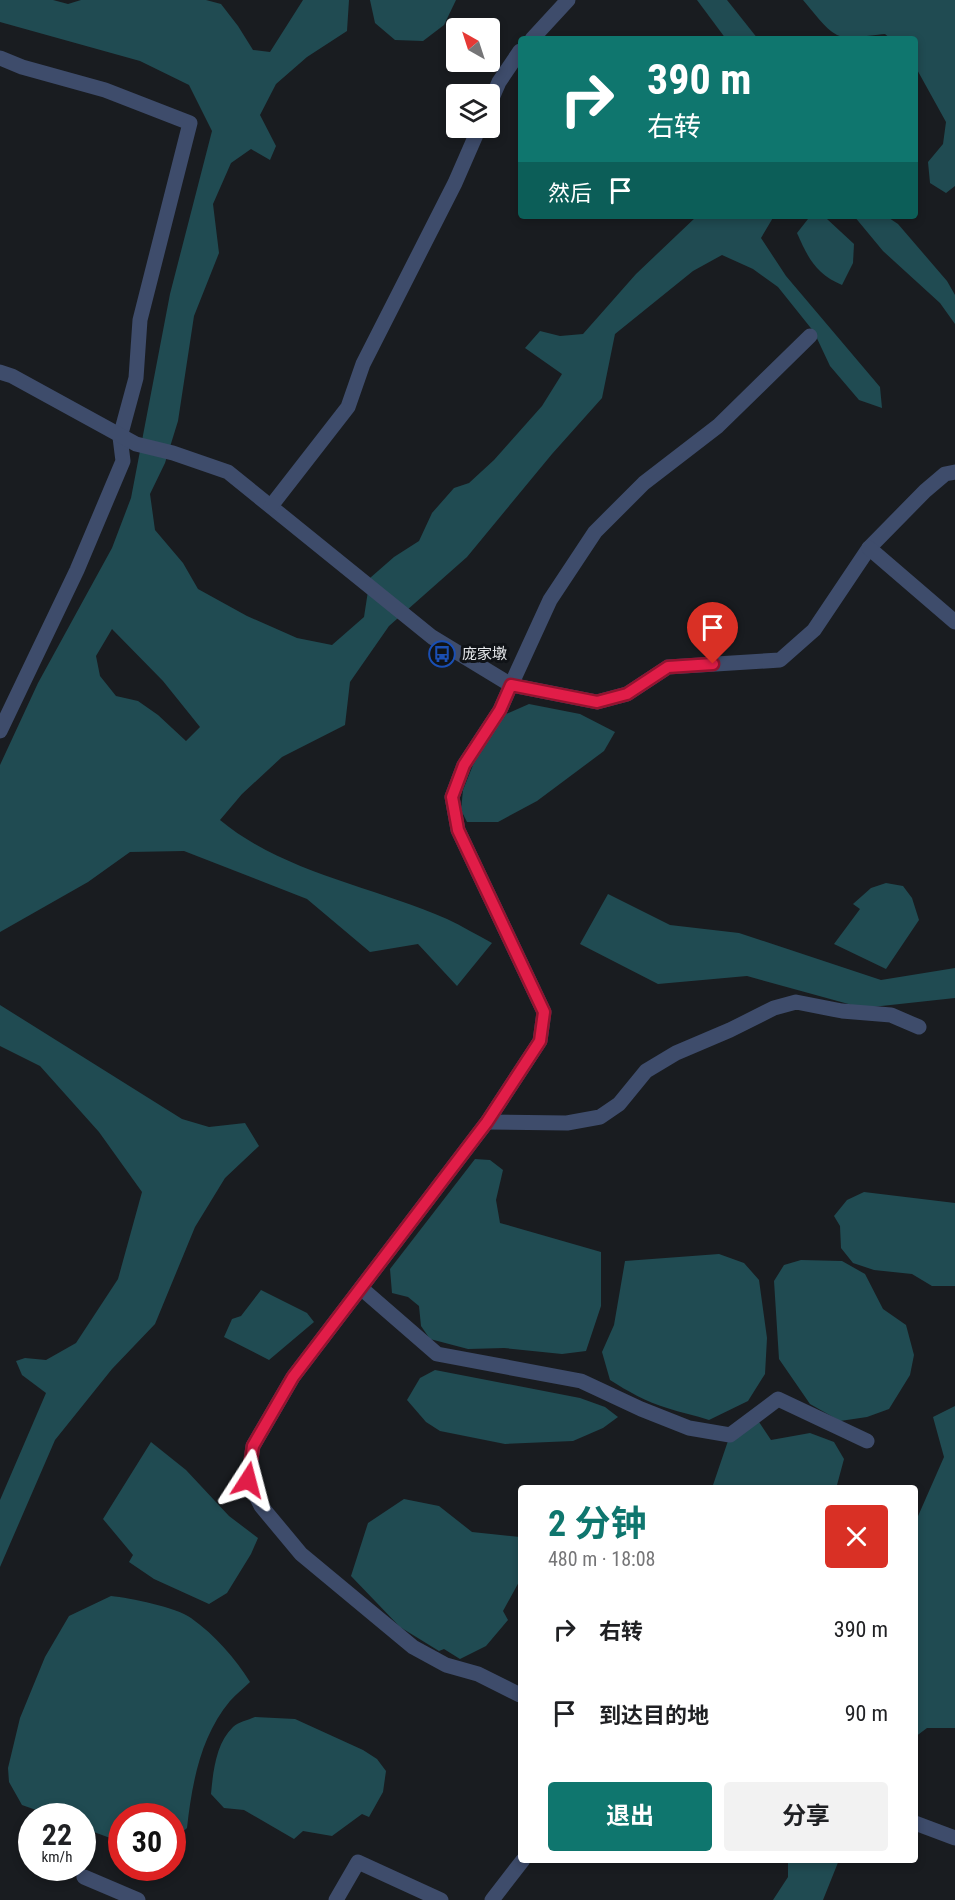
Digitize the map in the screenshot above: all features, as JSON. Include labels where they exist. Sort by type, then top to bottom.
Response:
[{"type":"street","points":[[535,36],[568,0]]},
{"type":"street","points":[[498,84],[518,54]]},
{"type":"street","points":[[0,58],[22,67],[105,90],[189,123],[140,320],[136,378],[120,437],[123,461],[77,570],[0,731]]},
{"type":"street","points":[[271,506],[348,407],[363,364],[455,183],[475,138]]},
{"type":"street","points":[[518,1694],[478,1674],[446,1665],[413,1647],[300,1554],[261,1506],[248,1480],[253,1446],[287,1387],[487,1122],[540,1041],[544,1012],[458,830],[452,797],[464,765],[500,710],[550,600],[595,532],[645,483],[718,426],[810,336]]},
{"type":"street","points":[[0,372],[12,376],[120,437],[228,472],[432,637],[511,685],[597,702],[627,694],[668,667],[780,660],[814,630],[869,548],[924,491],[945,474],[955,472]]},
{"type":"street","points":[[869,548],[955,622]]},
{"type":"street","points":[[487,1122],[567,1123],[600,1117],[619,1104],[646,1071],[676,1053],[774,1008],[796,1002],[842,1011],[891,1015],[919,1027]]},
{"type":"street","points":[[361,1288],[437,1354],[580,1381],[688,1428],[730,1435],[778,1399],[867,1441]]},
{"type":"street","points":[[918,1824],[955,1838]]},
{"type":"street","points":[[336,1900],[358,1862],[441,1900]]},
{"type":"street","points":[[492,1900],[521,1863]]},
{"type":"street","points":[[93,1881],[138,1900]]},
{"type":"water","points":[[0,0],[53,0],[68,4],[81,0],[206,0],[221,4],[253,50],[270,52],[303,0],[349,0],[347,31],[307,57],[276,84],[260,115],[276,146],[270,160],[251,149],[231,163],[213,204],[219,253],[194,316],[178,421],[165,463],[150,494],[155,530],[183,563],[198,589],[247,616],[297,638],[332,645],[364,617],[370,578],[394,557],[419,541],[432,513],[454,488],[469,483],[494,460],[542,406],[562,374],[525,348],[540,331],[560,336],[583,334],[636,274],[694,219],[772,219],[761,238],[786,276],[880,387],[882,408],[859,400],[830,366],[814,332],[778,287],[753,269],[722,255],[693,271],[615,334],[602,398],[552,454],[467,557],[389,626],[350,682],[345,725],[282,757],[242,794],[220,820],[245,838],[300,866],[418,907],[447,919],[492,943],[457,986],[418,944],[370,952],[307,899],[184,851],[130,852],[88,882],[0,932],[0,765],[38,683],[112,548],[131,498],[170,294],[212,131],[189,85],[140,61],[0,22]],"holes":[[[112,629],[163,681],[200,727],[186,741],[158,715],[138,701],[116,696],[100,676],[96,656]]]},
{"type":"water","points":[[370,0],[456,0],[444,25],[423,41],[395,40],[375,23]]},
{"type":"water","points":[[697,0],[727,0],[756,36],[724,36]]},
{"type":"water","points":[[803,0],[955,0],[955,186],[946,193],[930,183],[928,162],[943,144],[946,122],[918,71],[918,36],[887,36],[885,34],[841,36],[823,24]]},
{"type":"water","points":[[808,219],[827,219],[854,244],[853,263],[842,285],[819,270],[805,250],[797,233]]},
{"type":"water","points":[[856,219],[890,219],[898,224],[947,281],[955,295],[955,324],[940,303],[883,251]]},
{"type":"water","points":[[529,704],[580,714],[615,732],[604,751],[537,801],[498,822],[467,822],[461,810],[463,790],[473,765],[504,715]]},
{"type":"water","points":[[886,883],[903,886],[912,898],[919,920],[886,969],[834,944],[860,909],[853,904],[871,888]]},
{"type":"water","points":[[608,894],[670,925],[739,933],[881,980],[955,968],[955,998],[863,1008],[747,976],[658,984],[580,944]]},
{"type":"water","points":[[0,1005],[182,1119],[209,1127],[245,1123],[259,1146],[225,1178],[195,1227],[155,1324],[112,1369],[55,1440],[0,1567],[0,1500],[46,1393],[22,1375],[16,1361],[25,1358],[46,1360],[76,1343],[118,1279],[142,1192],[99,1132],[40,1066],[0,1046]]},
{"type":"water","points":[[475,1159],[490,1160],[503,1170],[496,1200],[500,1223],[601,1252],[601,1306],[586,1351],[562,1354],[504,1348],[468,1349],[430,1339],[421,1326],[419,1306],[408,1297],[392,1293],[390,1269]]},
{"type":"water","points":[[864,1192],[955,1203],[955,1286],[932,1286],[912,1274],[874,1270],[853,1263],[841,1248],[840,1226],[834,1216],[847,1200]]},
{"type":"water","points":[[719,1254],[744,1263],[759,1280],[767,1338],[765,1374],[748,1401],[709,1420],[652,1403],[610,1380],[602,1352],[614,1325],[625,1261]]},
{"type":"water","points":[[801,1260],[842,1261],[865,1274],[883,1309],[906,1325],[914,1355],[910,1375],[889,1409],[867,1417],[840,1421],[810,1404],[779,1359],[774,1281],[784,1265]]},
{"type":"water","points":[[261,1290],[307,1313],[314,1322],[269,1360],[224,1337],[232,1319],[241,1316]]},
{"type":"water","points":[[435,1370],[580,1398],[605,1407],[618,1417],[603,1428],[573,1441],[505,1444],[440,1431],[426,1422],[407,1400],[420,1378]]},
{"type":"water","points":[[955,1406],[955,1728],[927,1728],[918,1735],[918,1516],[944,1457],[933,1417]]},
{"type":"water","points":[[759,1422],[771,1440],[810,1433],[834,1442],[844,1459],[837,1485],[713,1485],[730,1435]]},
{"type":"water","points":[[151,1442],[186,1470],[229,1516],[258,1538],[227,1593],[209,1604],[154,1579],[129,1562],[133,1555],[103,1519]]},
{"type":"water","points":[[404,1499],[439,1506],[472,1532],[518,1537],[518,1584],[503,1611],[508,1620],[486,1646],[460,1659],[444,1649],[439,1651],[400,1627],[351,1576],[368,1523]]},
{"type":"water","points":[[111,1596],[141,1601],[184,1614],[224,1647],[250,1682],[230,1701],[211,1730],[199,1762],[186,1829],[186,1803],[108,1803],[108,1837],[96,1833],[96,1803],[21,1803],[9,1782],[8,1768],[20,1718],[45,1657],[69,1616]]},
{"type":"water","points":[[255,1717],[295,1719],[363,1750],[377,1759],[386,1771],[383,1792],[369,1817],[362,1814],[332,1836],[303,1831],[294,1839],[244,1810],[224,1808],[211,1794],[219,1749],[233,1727]]},
{"type":"water","points":[[788,1863],[838,1863],[823,1900],[773,1900],[788,1877]]},
{"type":"place","name":"庞家墩","points":[[442,654]]},
{"type":"route","points":[[248,1480],[253,1446],[293,1377],[487,1122],[540,1041],[544,1012],[458,830],[452,797],[464,765],[500,710],[511,685],[597,702],[627,694],[668,667],[713,664]]}]
